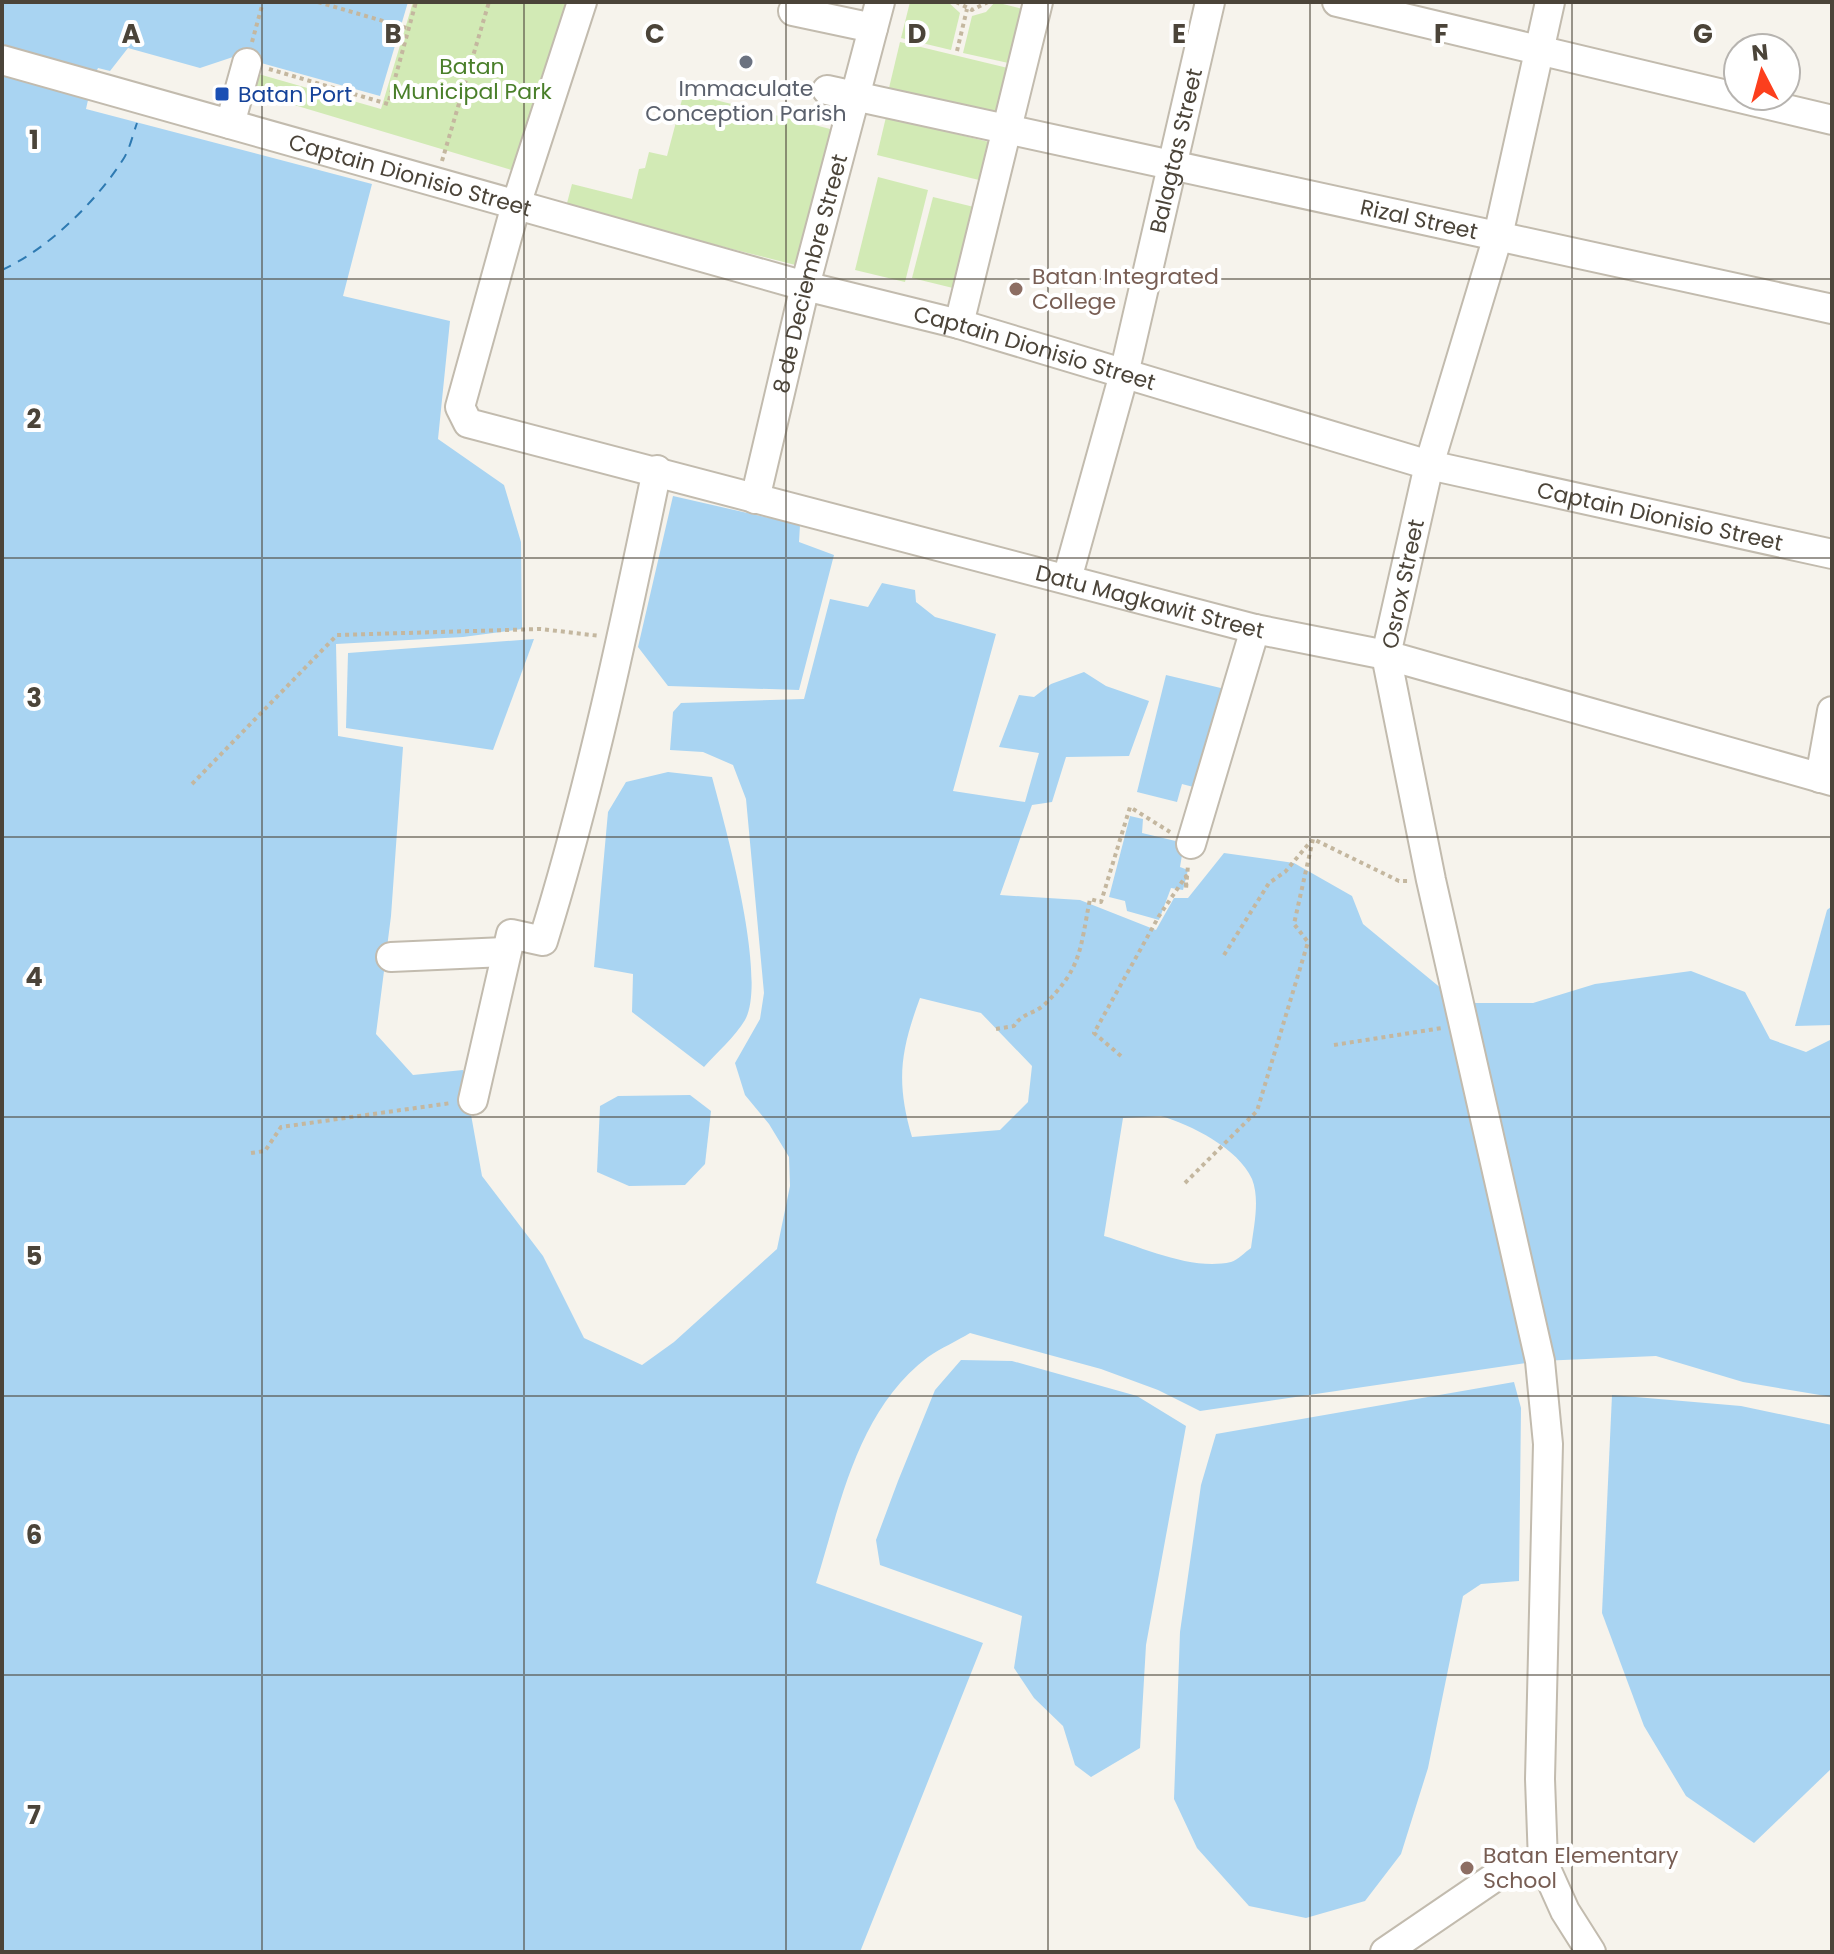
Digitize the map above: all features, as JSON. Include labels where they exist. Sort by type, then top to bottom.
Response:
[{"type":"street","points":[[516,205],[582,2]]},
{"type":"street","points":[[959,324],[1038,2]]},
{"type":"street","name":"Balagtas Street","points":[[1067,579],[1124,374],[1210,2]]},
{"type":"street","points":[[1337,2],[1539,53],[1832,120]]},
{"type":"street","name":"Osrox Street","points":[[1543,1862],[1540,1779],[1548,1444],[1530,1308],[1431,880],[1386,655],[1429,465],[1498,236],[1550,2]]},
{"type":"street","points":[[793,11],[876,15]]},
{"type":"street","name":"8 de Deciembre Street","points":[[755,499],[805,286],[841,92],[876,15]]},
{"type":"street","name":"Captain Dionisio Street","points":[[2,60],[805,286],[959,324],[1429,465],[1832,554]]},
{"type":"street","points":[[235,125],[247,63]]},
{"type":"street","name":"Rizal Street","points":[[841,92],[1832,309]]},
{"type":"street","name":"Datu Magkawit Street","points":[[516,205],[460,407],[468,423],[1255,629],[1386,655],[1826,780]]},
{"type":"street","points":[[473,1100],[511,934],[543,941],[600,742],[657,470]]},
{"type":"street","points":[[1191,844],[1255,629]]},
{"type":"street","points":[[1826,780],[1832,711]]},
{"type":"street","points":[[391,957],[505,952]]},
{"type":"street","points":[[1385,1952],[1495,1877],[1543,1862],[1565,1911],[1591,1952]]},
{"type":"path","points":[[263,2],[247,63],[388,104],[416,2]]},
{"type":"path","points":[[318,2],[408,29]]},
{"type":"path","points":[[436,180],[489,2]]},
{"type":"path","points":[[956,2],[967,9],[978,8],[988,2]]},
{"type":"path","points":[[957,51],[967,9]]},
{"type":"path","points":[[192,784],[337,635],[541,629],[622,639]]},
{"type":"path","points":[[996,1029],[1014,1026],[1021,1016],[1038,1010],[1076,969],[1090,899],[1101,902],[1130,807],[1191,844],[1186,889],[1186,876],[1155,923],[1094,1033],[1121,1056]]},
{"type":"path","points":[[1313,839],[1399,881],[1431,880]]},
{"type":"path","points":[[1185,1183],[1257,1111],[1274,1064],[1286,1007],[1308,942],[1294,924],[1313,839]]},
{"type":"path","points":[[1224,955],[1269,883],[1285,872],[1313,839]]},
{"type":"path","points":[[1334,1045],[1464,1023]]},
{"type":"path","points":[[251,1153],[265,1151],[281,1127],[473,1100]]},
{"type":"green space","name":"Batan Municipal Park","points":[[413,2],[576,2],[525,174],[247,91],[251,72],[381,109]]},
{"type":"green space","points":[[910,2],[948,2],[960,13],[951,50],[901,38]]},
{"type":"green space","points":[[995,2],[1027,10],[1013,64],[963,53],[972,16],[986,12]]},
{"type":"green space","points":[[900,42],[1012,69],[1001,114],[889,88]]},
{"type":"green space","points":[[684,92],[850,134],[815,270],[566,207],[572,184],[632,199],[639,169],[645,168],[649,152],[667,156]]},
{"type":"green space","points":[[886,117],[993,143],[983,181],[877,155]]},
{"type":"green space","points":[[878,177],[928,190],[905,282],[855,270]]},
{"type":"green space","points":[[933,197],[974,207],[953,288],[912,278]]},
{"type":"water","points":[[2,2],[408,2],[380,96],[236,56],[200,68],[128,48],[110,71],[98,68],[94,77],[2,50]]},
{"type":"water","points":[[2,75],[88,100],[86,109],[372,184],[343,296],[450,321],[438,439],[504,485],[521,542],[522,629],[463,637],[336,644],[338,736],[403,747],[391,916],[376,1034],[413,1075],[463,1070],[482,1176],[543,1256],[584,1338],[642,1365],[674,1342],[777,1249],[790,1186],[789,1157],[769,1124],[745,1095],[735,1063],[760,1019],[764,993],[746,799],[733,765],[703,752],[670,750],[673,712],[681,703],[804,699],[830,599],[868,607],[882,583],[915,590],[916,602],[935,617],[996,634],[953,791],[1025,802],[1039,753],[999,747],[1019,695],[1034,697],[1051,684],[1084,672],[1106,686],[1149,701],[1129,756],[1066,757],[1052,802],[1032,805],[1000,895],[1080,900],[1156,930],[1174,898],[1188,898],[1224,853],[1294,863],[1352,896],[1363,924],[1459,1003],[1533,1003],[1595,984],[1691,971],[1745,992],[1770,1039],[1806,1052],[1832,1039],[1832,1397],[1743,1382],[1656,1356],[1540,1361],[1200,1411],[1158,1390],[1101,1369],[970,1333],[928,1357],[904,1379],[884,1404],[855,1460],[816,1583],[983,1643],[860,1952],[2,1952]],"holes":[[[920,998],[981,1013],[1032,1066],[1028,1102],[1000,1130],[912,1137],[904,1100],[902,1067]],[[1161,1116],[1212,1139],[1236,1157],[1252,1179],[1256,1204],[1251,1248],[1234,1261],[1216,1264],[1183,1261],[1104,1236],[1123,1118]]]},
{"type":"water","points":[[673,496],[800,525],[799,542],[834,555],[799,690],[668,686],[638,647]]},
{"type":"water","points":[[534,639],[493,750],[346,728],[348,653]]},
{"type":"water","points":[[1166,675],[1225,689],[1201,789],[1182,784],[1177,802],[1137,792]]},
{"type":"water","points":[[668,772],[712,777],[734,864],[748,938],[751,1000],[745,1020],[704,1067],[632,1012],[633,974],[594,967],[608,812],[626,782]]},
{"type":"water","points":[[1130,816],[1143,819],[1142,833],[1184,843],[1180,867],[1188,870],[1183,890],[1171,888],[1159,920],[1127,911],[1125,901],[1109,897]]},
{"type":"water","points":[[1832,906],[1832,1025],[1795,1026],[1827,910]]},
{"type":"water","points":[[690,1095],[711,1111],[705,1164],[685,1185],[629,1186],[597,1172],[600,1106],[618,1096]]},
{"type":"water","points":[[961,1360],[1012,1361],[1137,1396],[1186,1426],[1146,1645],[1140,1748],[1091,1777],[1075,1765],[1063,1726],[1034,1698],[1014,1668],[1022,1616],[880,1565],[876,1540],[898,1481],[935,1390]]},
{"type":"water","points":[[1514,1382],[1521,1408],[1519,1581],[1481,1584],[1463,1596],[1428,1768],[1401,1854],[1365,1901],[1306,1918],[1249,1906],[1197,1848],[1174,1799],[1180,1632],[1201,1485],[1216,1434]]},
{"type":"water","points":[[1612,1395],[1741,1406],[1832,1425],[1832,1768],[1754,1843],[1686,1796],[1644,1726],[1602,1613]]},
{"type":"ferry route","points":[[2,270],[37,250],[86,207],[124,158],[137,123]]},
{"type":"place","name":"Immaculate Conception Parish","points":[[746,62]]},
{"type":"place","name":"Batan Port","points":[[222,94]]},
{"type":"place","name":"Batan Integrated College","points":[[1016,289]]},
{"type":"place","name":"Batan Elementary School","points":[[1467,1868]]}]
